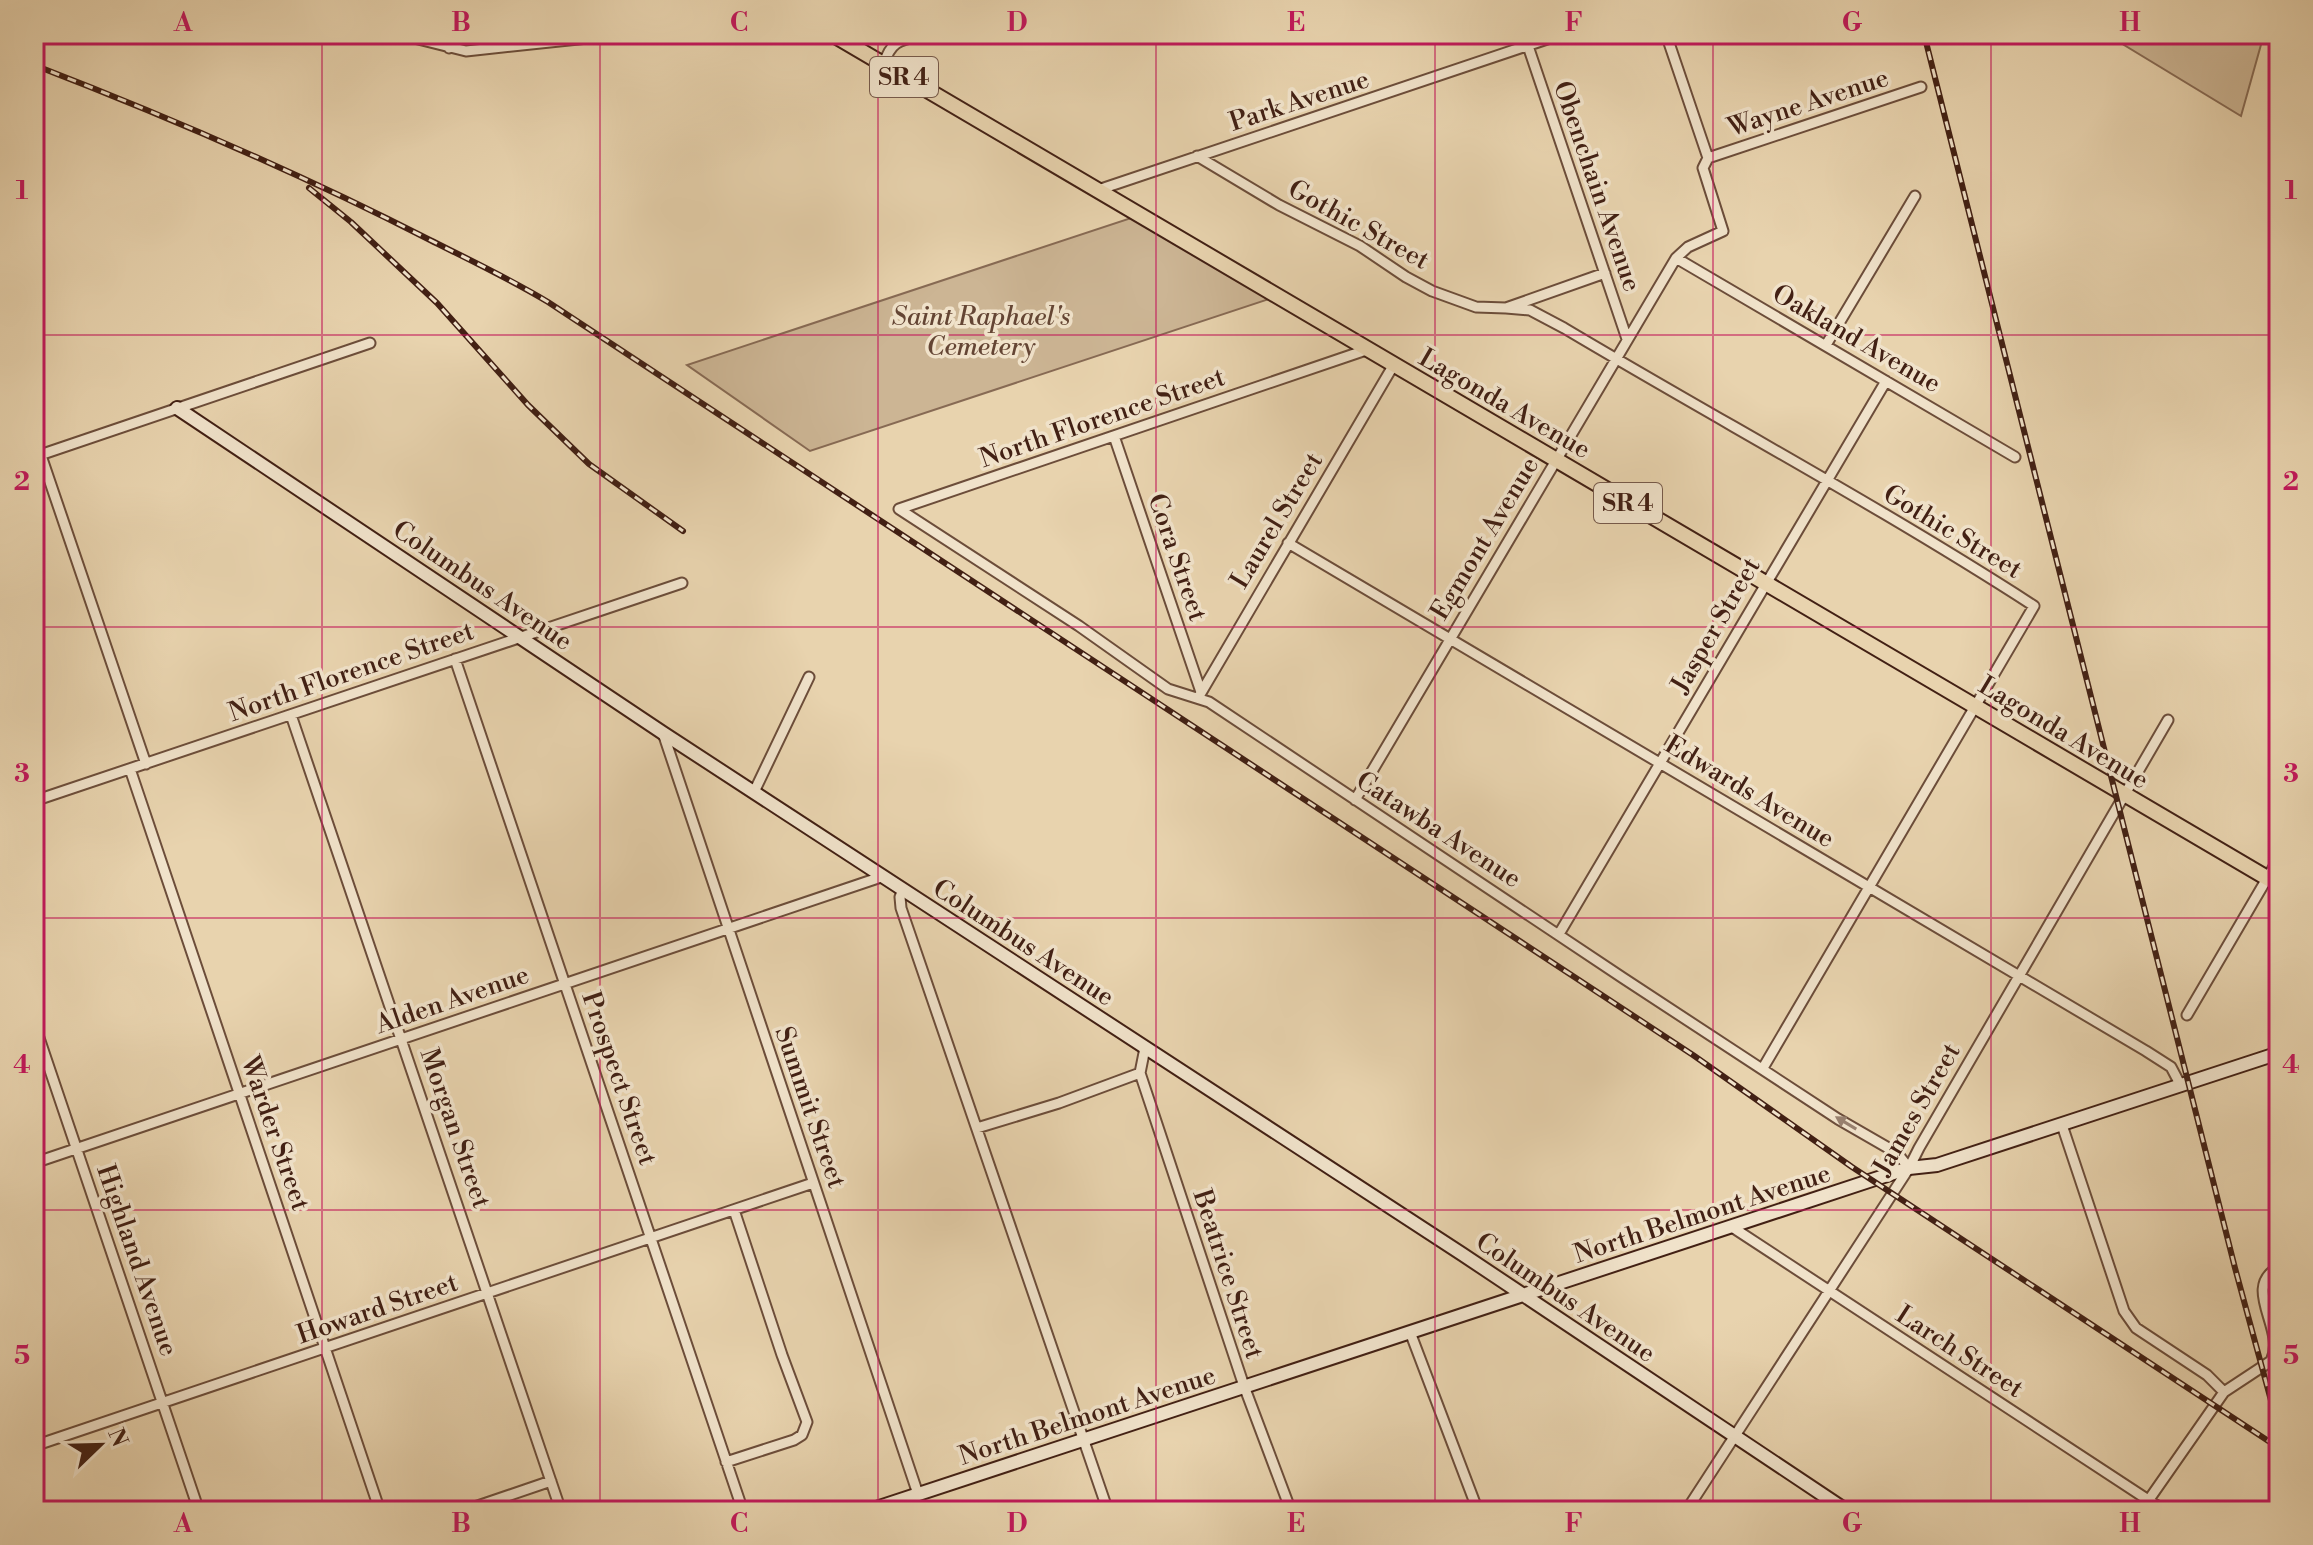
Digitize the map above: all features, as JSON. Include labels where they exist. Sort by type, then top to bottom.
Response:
[{"type":"main road","name":"Lagonda Avenue","points":[[832,34],[2273,882]]},
{"type":"street","points":[[398,34],[466,51],[626,34]]},
{"type":"street","points":[[449,48],[452,34]]},
{"type":"street","points":[[884,64],[888,48],[926,34]]},
{"type":"street","name":"Park Avenue","points":[[1095,191],[1562,34]]},
{"type":"street","points":[[1666,34],[1708,158],[1703,168],[1723,231],[1688,247],[1676,258]]},
{"type":"street","name":"Obenchain Avenue","points":[[1528,46],[1627,339]]},
{"type":"street","name":"Wayne Avenue","points":[[1708,158],[1921,87]]},
{"type":"street","name":"Gothic Street","points":[[1197,156],[1279,205],[1360,246],[1432,291],[1476,307],[1530,310],[1826,480],[2034,606],[1763,1068]]},
{"type":"street","points":[[1826,345],[1915,196]]},
{"type":"street","name":"Egmont Avenue","points":[[1355,800],[1676,258]]},
{"type":"street","name":"Oakland Avenue","points":[[1676,258],[2015,457]]},
{"type":"street","name":"Gothic Street","points":[[1506,308],[1605,273]]},
{"type":"street","points":[[37,456],[370,343]]},
{"type":"street","name":"North Florence Street","points":[[940,536],[899,509],[1366,350]]},
{"type":"street","name":"Laurel Street","points":[[1199,695],[1393,366]]},
{"type":"street","name":"Jasper Street","points":[[1559,934],[1886,381]]},
{"type":"street","name":"Columbus Avenue","points":[[177,408],[663,733],[1847,1511]]},
{"type":"street","points":[[34,435],[37,456],[146,764]]},
{"type":"street","name":"Cora Street","points":[[1114,436],[1199,695]]},
{"type":"street","name":"Catawba Avenue","points":[[940,536],[1079,626],[1168,689],[1184,696],[1199,695],[1838,1119],[1897,1153],[1909,1168]]},
{"type":"street","name":"Edwards Avenue","points":[[1288,543],[2171,1067],[2181,1086]]},
{"type":"street","name":"North Florence Street","points":[[34,801],[682,583]]},
{"type":"street","name":"Prospect Street","points":[[455,659],[743,1511]]},
{"type":"street","points":[[754,792],[809,677]]},
{"type":"street","name":"Morgan Street","points":[[291,715],[561,1511]]},
{"type":"street","name":"James Street","points":[[1686,1511],[1909,1168],[2168,720]]},
{"type":"street","name":"Summit Street","points":[[663,733],[918,1494]]},
{"type":"street","name":"Warder Street","points":[[130,769],[380,1511]]},
{"type":"street","points":[[2187,1015],[2273,882],[2279,858]]},
{"type":"street","name":"Alden Avenue","points":[[34,1163],[884,876]]},
{"type":"street","points":[[903,889],[901,908],[1108,1511]]},
{"type":"street","name":"Highland Avenue","points":[[34,1023],[199,1511]]},
{"type":"street","name":"Beatrice Street","points":[[1145,1048],[1140,1073],[1244,1386],[1291,1511]]},
{"type":"street","name":"North Belmont Avenue","points":[[867,1511],[1909,1168],[1937,1165],[2279,1053]]},
{"type":"street","points":[[977,1128],[1059,1103],[1140,1073]]},
{"type":"street","points":[[2062,1125],[2130,1322],[2207,1375],[2224,1392]]},
{"type":"street","name":"Howard Street","points":[[34,1446],[813,1183]]},
{"type":"street","points":[[726,1462],[794,1440],[802,1435],[807,1422],[768,1317],[734,1210]]},
{"type":"street","name":"Larch Street","points":[[1732,1227],[2165,1511]]},
{"type":"street","points":[[2141,1511],[2211,1406],[2235,1383],[2265,1366],[2275,1354],[2274,1334],[2262,1287],[2265,1278],[2279,1267]]},
{"type":"street","points":[[1410,1332],[1478,1511]]},
{"type":"street","points":[[463,1511],[551,1481]]},
{"type":"green space","points":[[2106,34],[2264,34],[2241,116]]},
{"type":"green space","name":"Saint Raphael's Cemetery","points":[[1137,216],[1275,297],[810,451],[687,365]]},
{"type":"railway","points":[[1924,34],[2235,1268],[2279,1430]]},
{"type":"railway","points":[[34,65],[284,169],[475,262],[548,302],[1693,1055],[1852,1167],[2279,1448]]},
{"type":"railway","points":[[309,188],[351,222],[437,303],[528,405],[589,464],[683,531]]}]
